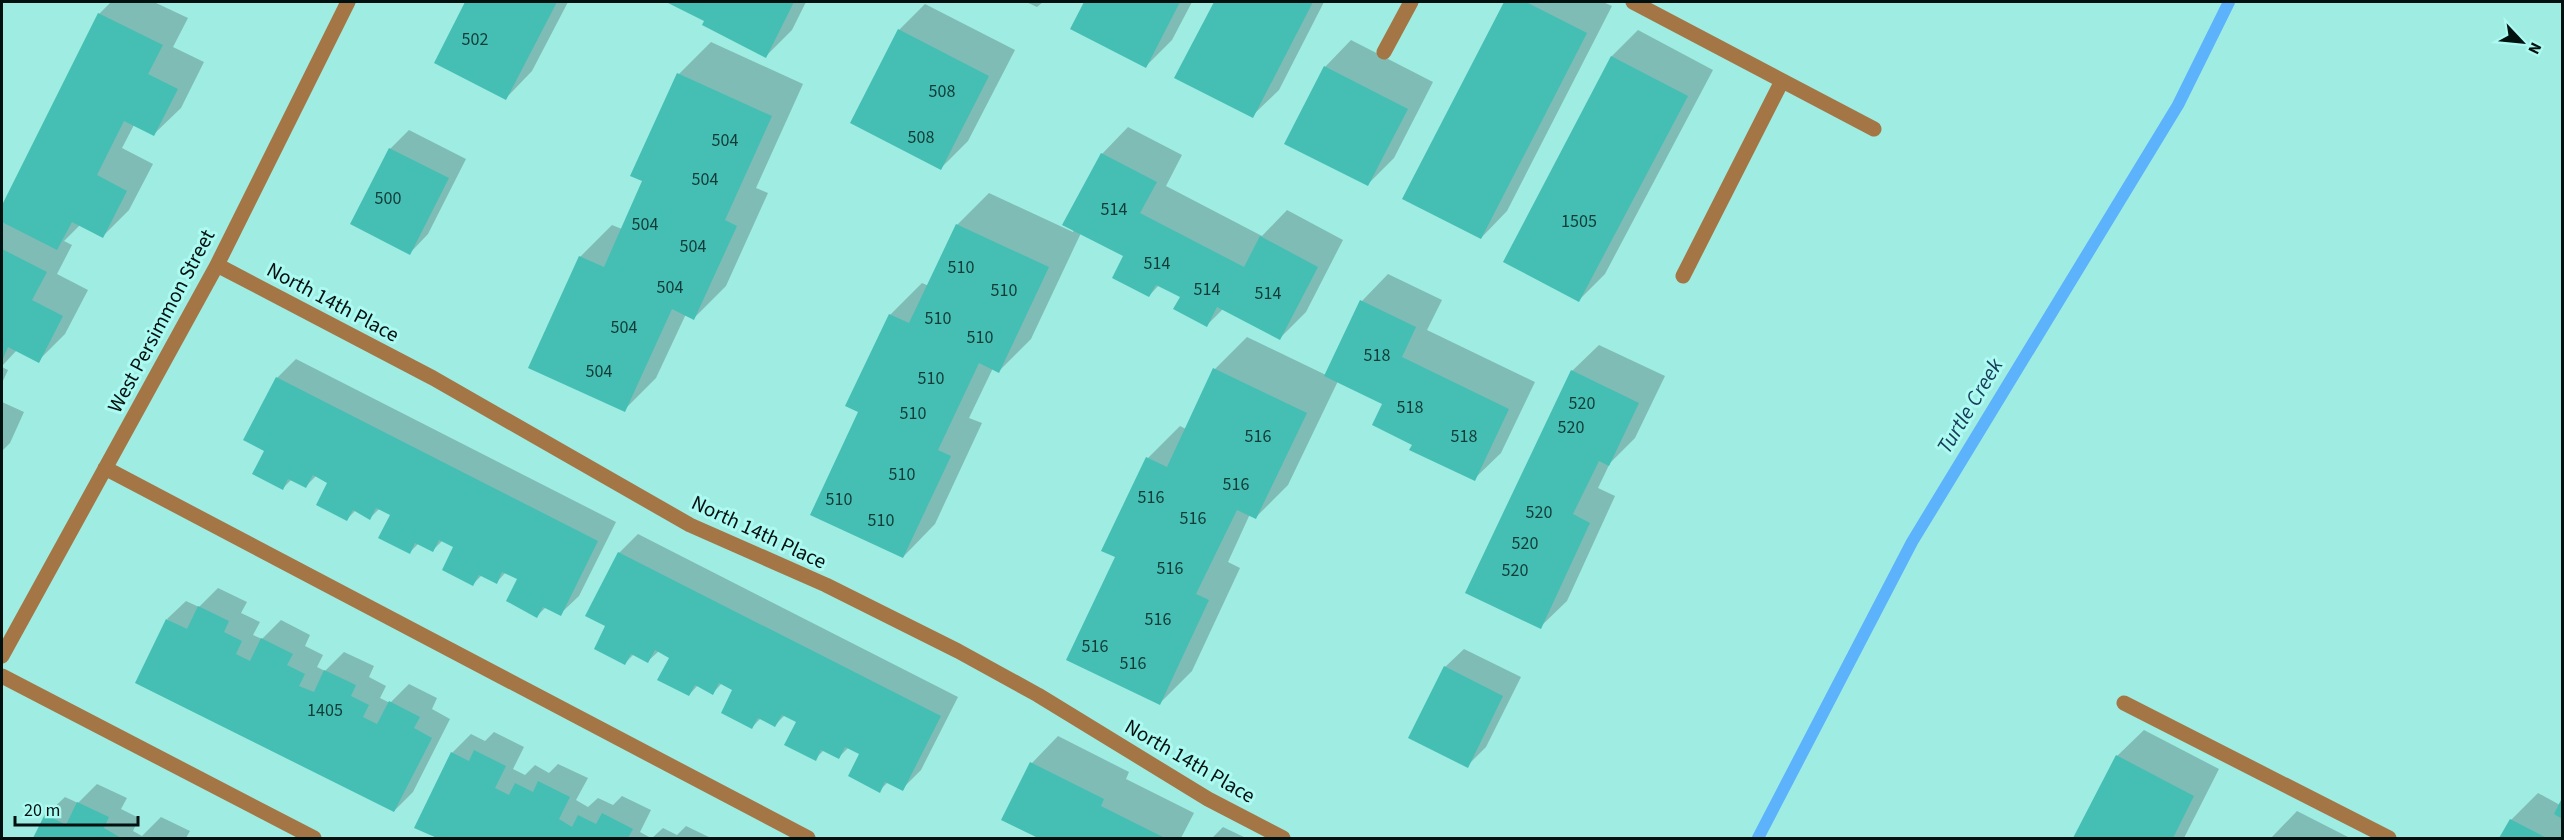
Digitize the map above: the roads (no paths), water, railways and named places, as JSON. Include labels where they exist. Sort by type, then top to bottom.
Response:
[{"type":"street","name":"West Persimmon Street","points":[[2,656],[217,265],[348,2]]},
{"type":"street","points":[[1384,52],[1411,2]]},
{"type":"street","points":[[1633,2],[1874,129]]},
{"type":"street","points":[[1683,276],[1782,81]]},
{"type":"street","name":"North 14th Place","points":[[217,265],[433,378],[690,525],[826,585],[958,651],[1038,695],[1208,799],[1283,838]]},
{"type":"street","points":[[105,468],[808,838]]},
{"type":"street","points":[[2,676],[314,838]]},
{"type":"street","points":[[2124,704],[2389,838]]},
{"type":"waterway","name":"Turtle Creek","points":[[1758,838],[1912,542],[2178,105],[2229,2]]}]
